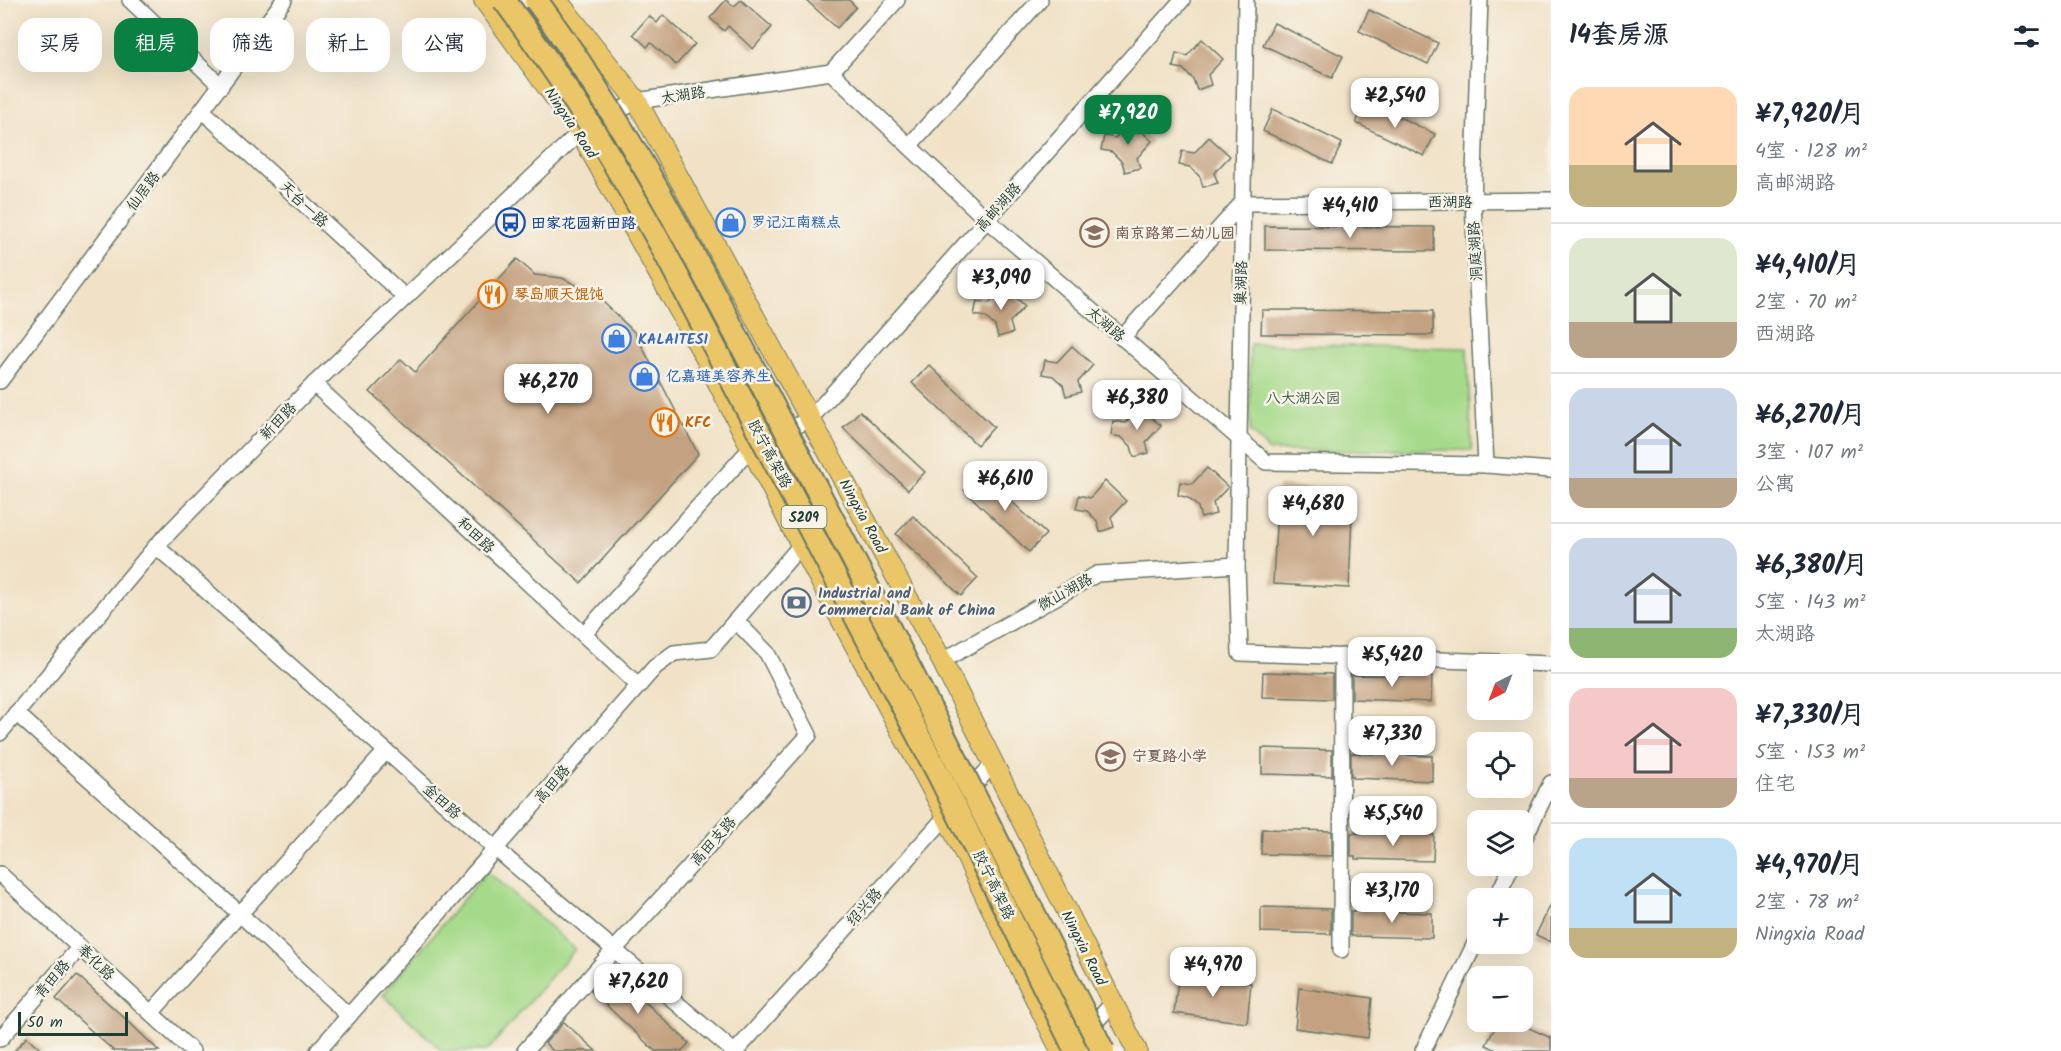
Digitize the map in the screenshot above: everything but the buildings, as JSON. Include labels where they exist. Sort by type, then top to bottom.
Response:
[{"type":"highway","name":"胶宁高架路","points":[[504,0],[587,118],[662,248],[940,777],[1076,1051]]},
{"type":"highway","name":"胶宁高架路","points":[[536,0],[568,43],[610,107],[684,236],[961,766],[1104,1051]]},
{"type":"main road","name":"Ningxia Road","points":[[484,0],[580,132],[704,355],[801,545],[946,815],[1061,1051]]},
{"type":"main road","name":"Ningxia Road","points":[[557,0],[637,101],[942,661],[1137,1051]]},
{"type":"street","points":[[130,0],[221,86]]},
{"type":"street","name":"仙居路","points":[[0,381],[284,0]]},
{"type":"street","points":[[831,72],[897,0]]},
{"type":"street","points":[[909,146],[1040,0]]},
{"type":"street","name":"高邮湖路","points":[[751,448],[810,419],[1182,0]]},
{"type":"street","name":"巢湖路","points":[[1246,0],[1237,565],[1240,653],[1342,656]]},
{"type":"street","name":"洞庭湖路","points":[[1480,0],[1473,202],[1486,465]]},
{"type":"street","name":"太湖路","points":[[637,101],[831,72],[987,220],[1266,462],[1486,465],[1551,470]]},
{"type":"street","name":"新田路","points":[[0,733],[156,546],[314,384],[580,132],[637,101]]},
{"type":"street","name":"天台一路","points":[[203,111],[405,297]]},
{"type":"street","name":"西湖路","points":[[1242,203],[1551,200]]},
{"type":"street","points":[[1122,338],[1242,203]]},
{"type":"street","name":"和田路","points":[[314,384],[639,686]]},
{"type":"street","points":[[584,634],[751,448]]},
{"type":"street","name":"高田路","points":[[318,1051],[655,667],[674,653],[711,649],[801,545]]},
{"type":"street","name":"金田路","points":[[156,546],[496,849],[735,1051]]},
{"type":"street","name":"微山湖路","points":[[942,661],[1097,574],[1237,565]]},
{"type":"street","name":"高田支路","points":[[525,1051],[809,735],[767,653],[735,621]]},
{"type":"street","points":[[1341,950],[1342,656],[1551,664]]},
{"type":"street","points":[[16,713],[240,914],[349,1016]]},
{"type":"street","points":[[151,1013],[386,751]]},
{"type":"street","name":"绍兴路","points":[[735,1051],[993,764]]},
{"type":"street","points":[[1533,820],[1551,783]]},
{"type":"street","name":"奉化路","points":[[0,874],[192,1051]]},
{"type":"street","name":"青田路","points":[[0,1039],[80,947]]},
{"type":"street","points":[[1423,1051],[1470,954]]},
{"type":"street","points":[[1069,1051],[1112,1004]]},
{"type":"green space","name":"八大湖公园","points":[[1250,344],[1467,348],[1472,450],[1269,451],[1250,431]]},
{"type":"green space","points":[[487,871],[575,949],[487,1051],[442,1051],[383,995]]},
{"type":"place","name":"罗记江南糕点","points":[[730,222]]},
{"type":"place","name":"田家花园新田路","points":[[510,223]]},
{"type":"place","name":"南京路第二幼儿园","points":[[1094,233]]},
{"type":"place","name":"琴岛顺天馄饨","points":[[493,294]]},
{"type":"place","name":"KALAITESI","points":[[617,339]]},
{"type":"place","name":"亿嘉琏美容养生","points":[[645,376]]},
{"type":"place","name":"KFC","points":[[664,422]]},
{"type":"place","name":"Industrial and Commercial Bank of China","points":[[797,602]]},
{"type":"place","name":"宁夏路小学","points":[[1111,756]]}]
